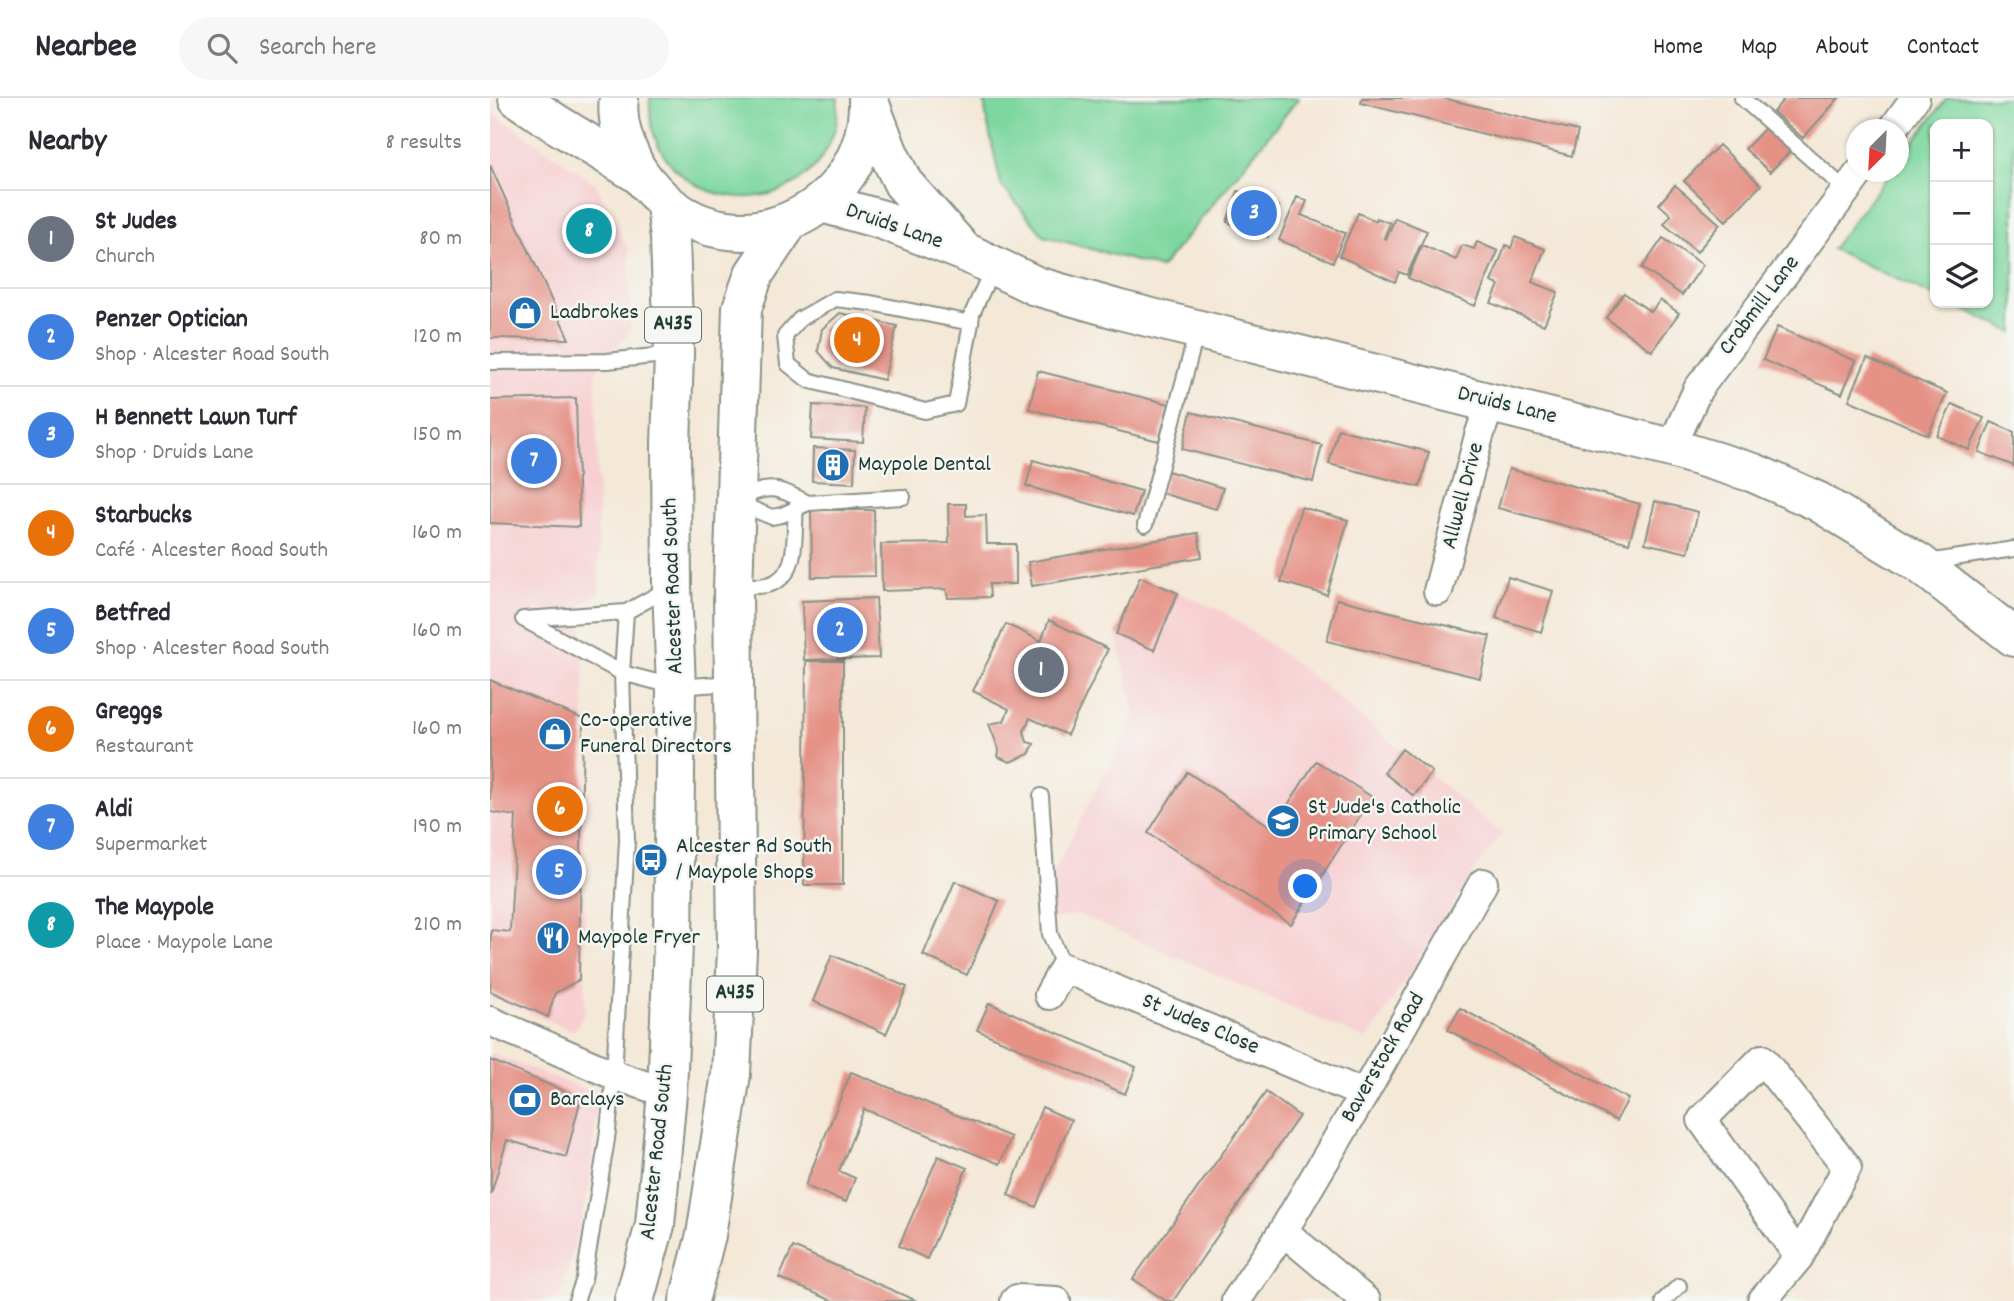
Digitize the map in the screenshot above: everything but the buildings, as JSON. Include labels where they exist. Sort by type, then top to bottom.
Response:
[{"type":"main road","points":[[518,98],[637,173]]},
{"type":"main road","name":"A435","points":[[619,98],[623,141],[637,173],[666,205],[694,221],[725,230],[757,230],[789,222],[822,203],[848,175],[864,140],[868,100]]},
{"type":"main road","name":"Druids Lane","points":[[868,100],[903,183],[979,259]]},
{"type":"main road","name":"Druids Lane","points":[[822,203],[883,220],[979,259],[1036,286],[1121,310],[1671,447],[1754,473],[1817,500],[1919,563],[2014,637]]},
{"type":"main road","name":"Alcester Road South","points":[[634,1301],[654,1225],[667,1093],[674,931],[676,687],[671,445],[674,354],[670,238],[666,205]]},
{"type":"main road","name":"A435","points":[[689,1301],[706,1235],[731,1073],[737,950],[733,585],[742,308],[754,274],[789,222]]},
{"type":"street","points":[[1900,119],[1915,98]]},
{"type":"street","name":"Crabmill Lane","points":[[1671,447],[1698,389],[1852,182]]},
{"type":"street","name":"Allwell Drive","points":[[1438,591],[1479,436],[1491,401]]},
{"type":"street","name":"Baverstock Road","points":[[1236,1301],[1283,1231],[1364,1094],[1483,883]]},
{"type":"street","points":[[1049,995],[1064,968]]},
{"type":"street","name":"St Judes Close","points":[[1064,968],[1364,1094]]},
{"type":"street","points":[[490,1021],[614,1075],[667,1093]]},
{"type":"street","points":[[1762,1301],[1799,1257],[1847,1167],[1762,1059],[1702,1120],[1799,1257]]},
{"type":"street","points":[[1283,1231],[1366,1301]]},
{"type":"street","points":[[1015,1301],[1056,1301]]},
{"type":"lane","points":[[1742,98],[1846,176]]},
{"type":"lane","points":[[971,323],[872,303],[835,299],[800,319],[785,337],[788,364],[808,380],[925,411],[956,404],[971,323],[979,259]]},
{"type":"lane","points":[[1145,525],[1197,329]]},
{"type":"lane","points":[[490,362],[607,361],[674,354]]},
{"type":"lane","points":[[735,502],[764,488],[776,488],[789,492],[802,505]]},
{"type":"lane","points":[[735,502],[772,517],[802,505],[903,497]]},
{"type":"lane","points":[[733,585],[768,585],[781,579],[792,562],[802,505]]},
{"type":"lane","points":[[1919,563],[2014,549]]},
{"type":"lane","points":[[672,587],[626,612],[523,619],[622,673],[676,687],[734,683]]},
{"type":"lane","points":[[576,1301],[583,1279],[603,1165],[614,1075],[627,840],[622,673],[626,612]]},
{"type":"lane","points":[[1041,796],[1050,933],[1064,968]]},
{"type":"lane","points":[[1663,1301],[1679,1286]]},
{"type":"shaded area","points":[[490,111],[596,184],[629,251],[631,329],[596,371],[599,593],[581,605],[584,659],[585,1012],[574,1031],[490,997]]},
{"type":"shaded area","name":"St Jude's Catholic Primary School","points":[[1140,577],[1224,612],[1302,668],[1502,834],[1482,859],[1367,1040],[1080,915],[1034,921],[1056,868],[1135,713],[1116,634]]},
{"type":"shaded area","points":[[490,1053],[597,1094],[590,1186],[560,1301],[490,1301]]},
{"type":"green space","points":[[650,98],[838,98],[837,118],[819,161],[794,184],[763,195],[729,196],[698,186],[672,166],[655,136]]},
{"type":"green space","points":[[984,98],[1299,98],[1161,268],[1044,236],[1001,185]]},
{"type":"green space","points":[[1947,98],[2014,98],[2014,333],[1960,308],[1993,308],[1993,119],[1931,119]]},
{"type":"green space","points":[[1930,120],[1930,295],[1832,249],[1883,182],[1909,182],[1909,148]]},
{"type":"place","name":"H Bennett Lawn Turf","points":[[1254,213]]},
{"type":"place","name":"The Maypole","points":[[589,231]]},
{"type":"place","name":"Ladbrokes","points":[[525,313]]},
{"type":"place","name":"Starbucks","points":[[857,340]]},
{"type":"place","name":"Aldi","points":[[534,461]]},
{"type":"place","name":"Maypole Dental","points":[[833,465]]},
{"type":"place","name":"Penzer Optician","points":[[840,630]]},
{"type":"place","name":"St Judes","points":[[1041,670]]},
{"type":"place","name":"Co-operative Funeral Directors","points":[[555,734]]},
{"type":"place","name":"Greggs","points":[[560,809]]},
{"type":"place","name":"St Jude's Catholic Primary School","points":[[1283,821]]},
{"type":"place","name":"Alcester Rd South / Maypole Shops","points":[[651,860]]},
{"type":"place","name":"Betfred","points":[[559,872]]},
{"type":"place","name":"Maypole Fryer","points":[[553,938]]},
{"type":"place","name":"Barclays","points":[[525,1100]]}]
